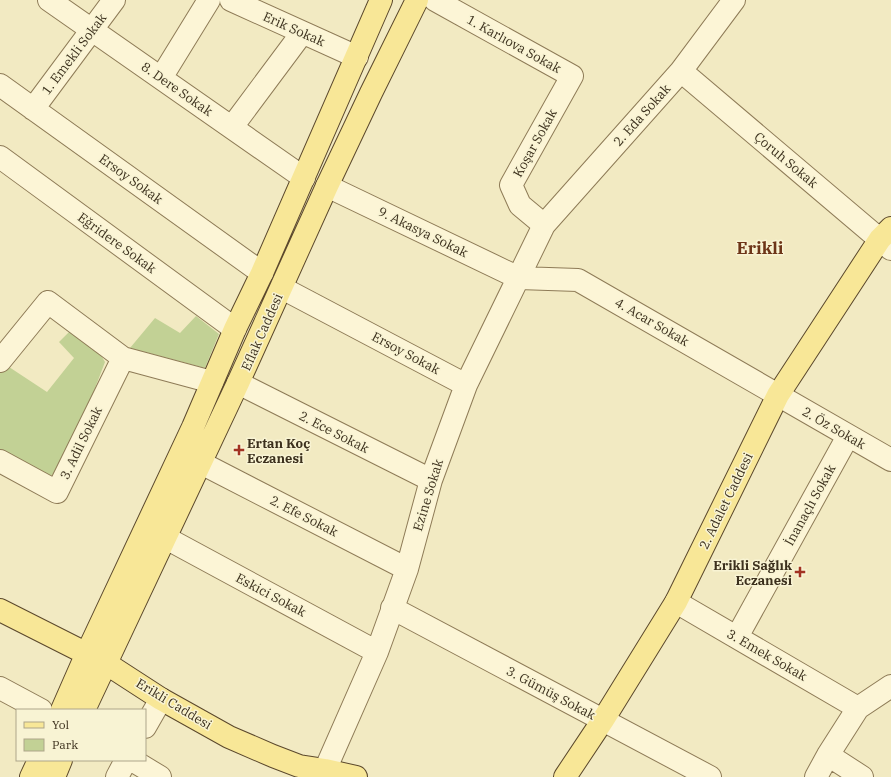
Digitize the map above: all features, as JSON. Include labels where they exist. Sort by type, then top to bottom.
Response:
[{"type":"main road","name":"Eflak Caddesi","points":[[62,709],[87,653],[193,427],[235,329],[262,273],[304,178],[381,0]]},
{"type":"main road","name":"Eflak Caddesi","points":[[84,709],[201,463],[282,288],[327,186],[417,0]]},
{"type":"main road","name":"2. Adalet Caddesi","points":[[565,777],[603,720],[676,602],[778,395],[887,239]]},
{"type":"main road","name":"Erikli Caddesi","points":[[0,610],[107,664],[161,699],[229,737],[273,756],[323,774],[356,777]]},
{"type":"main road","points":[[31,777],[39,761]]},
{"type":"main road","points":[[54,777],[62,761]]},
{"type":"street","name":"8. Dere Sokak","points":[[49,0],[304,178]]},
{"type":"street","name":"1. Emekli Sokak","points":[[33,109],[114,0]]},
{"type":"street","points":[[161,78],[210,0]]},
{"type":"street","name":"Erik Sokak","points":[[231,0],[356,57]]},
{"type":"street","name":"1. Karlıova Sokak","points":[[435,0],[572,76]]},
{"type":"street","name":"2. Eda Sokak","points":[[544,225],[681,71],[734,0]]},
{"type":"street","points":[[232,127],[302,33]]},
{"type":"street","name":"Çoruh Sokak","points":[[681,71],[887,239]]},
{"type":"street","name":"Koşar Sokak","points":[[544,225],[520,205],[511,185],[572,76]]},
{"type":"street","name":"Ersoy Sokak","points":[[0,85],[262,273]]},
{"type":"street","name":"Eğridere Sokak","points":[[0,157],[235,329]]},
{"type":"street","name":"9. Akasya Sokak","points":[[327,186],[519,278]]},
{"type":"street","name":"Ezine Sokak","points":[[323,774],[377,652],[407,569],[431,480],[466,385],[544,225]]},
{"type":"street","name":"4. Acar Sokak","points":[[519,278],[578,280],[778,395]]},
{"type":"street","name":"Ersoy Sokak","points":[[282,288],[466,385]]},
{"type":"street","points":[[0,361],[48,302],[123,358],[212,382]]},
{"type":"street","name":"3. Adil Sokak","points":[[0,461],[57,492],[123,358]]},
{"type":"street","name":"2. Ece Sokak","points":[[238,383],[431,480]]},
{"type":"street","name":"2. Öz Sokak","points":[[778,395],[891,460]]},
{"type":"street","name":"İnanaçlı Sokak","points":[[737,637],[848,436]]},
{"type":"street","name":"2. Efe Sokak","points":[[201,463],[407,569]]},
{"type":"street","name":"Eskici Sokak","points":[[166,538],[377,652]]},
{"type":"street","name":"3. Emek Sokak","points":[[676,602],[858,708]]},
{"type":"street","name":"3. Gümüş Sokak","points":[[392,608],[603,720],[699,774]]},
{"type":"street","points":[[816,777],[858,708],[891,686]]},
{"type":"street","points":[[0,688],[39,709]]},
{"type":"street","points":[[146,725],[161,699]]},
{"type":"street","points":[[828,755],[862,777]]},
{"type":"street","points":[[117,777],[125,761]]},
{"type":"street","points":[[134,761],[160,777]]},
{"type":"green space","points":[[196,316],[219,334],[205,368],[130,348],[155,318],[180,333]]},
{"type":"green space","points":[[73,328],[99,352],[105,362],[89,404],[54,473],[47,480],[0,455],[0,372],[6,365],[47,392],[74,358],[59,342]]},
{"type":"place","name":"Ertan Koç Eczanesi","points":[[239,450]]},
{"type":"place","name":"Erikli Sağlık Eczanesi","points":[[800,572]]},
{"type":"district","name":"Erikli","points":[[760,248]]}]
